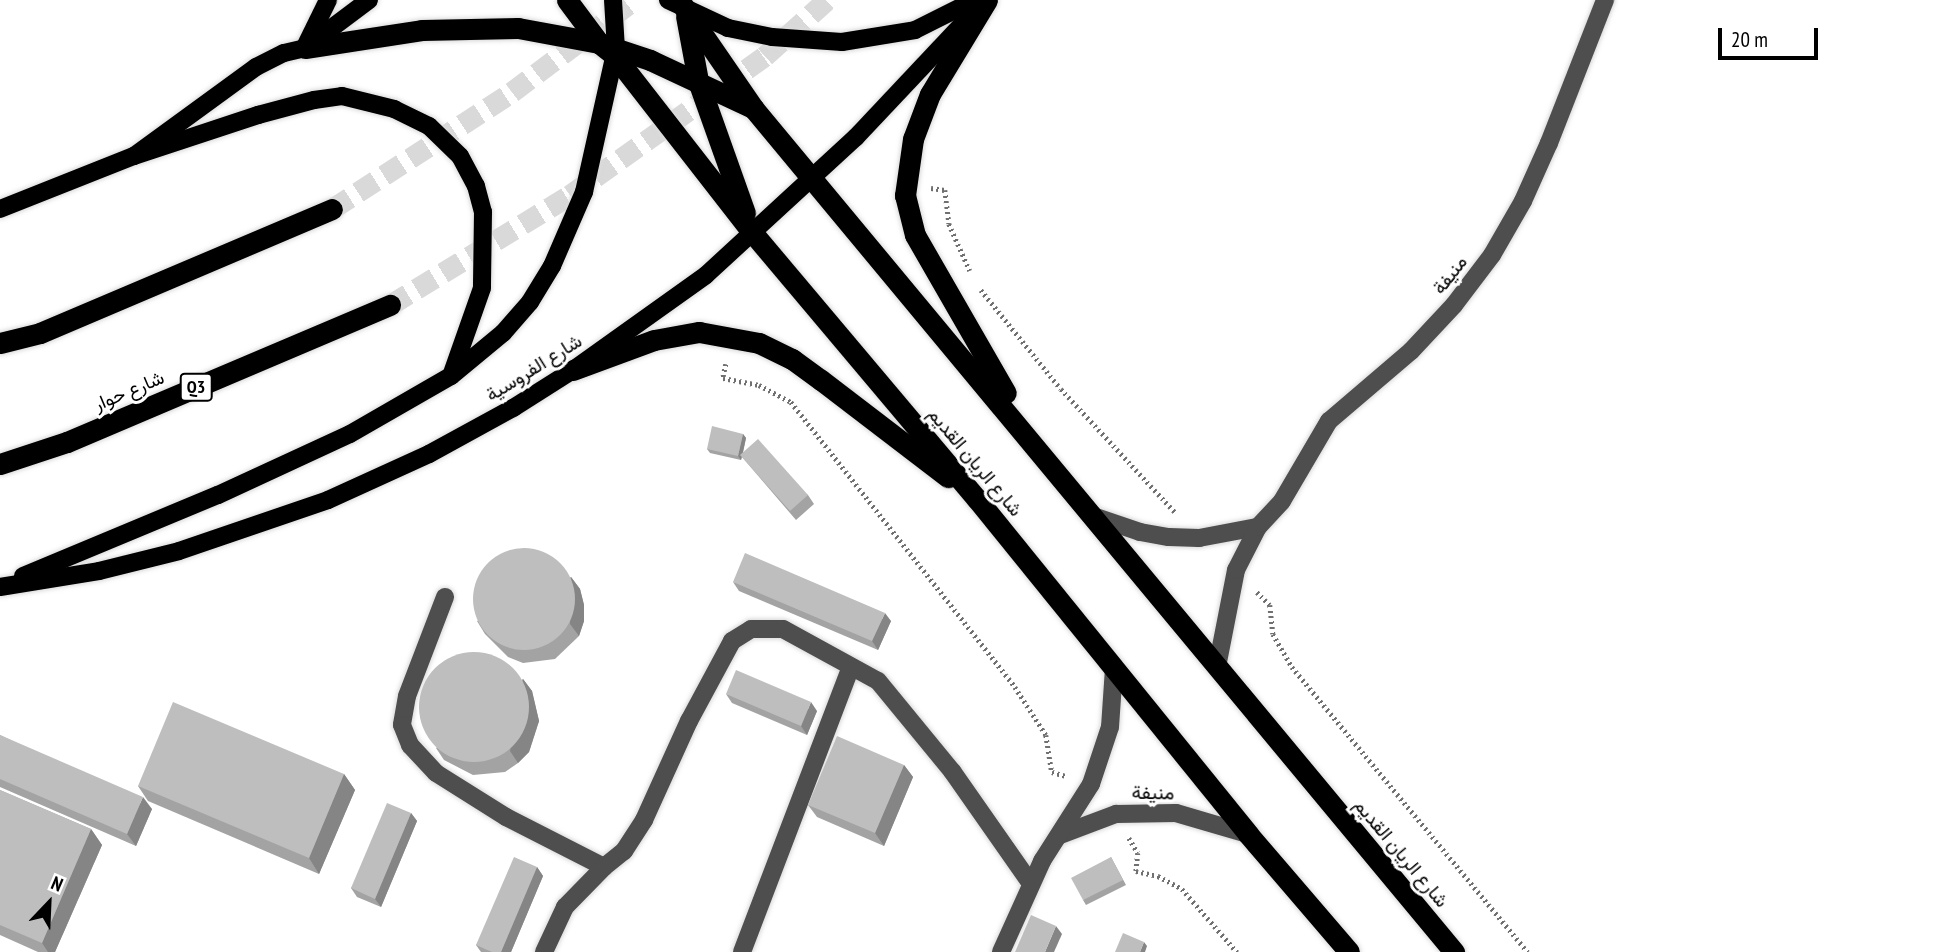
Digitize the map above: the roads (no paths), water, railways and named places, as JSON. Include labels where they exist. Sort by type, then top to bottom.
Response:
[{"type":"highway","name":"شارع الريان القديم","points":[[567,0],[609,49],[752,232],[977,499],[1248,834],[1349,952]]},
{"type":"highway","points":[[986,0],[930,94],[913,139],[905,195],[915,235],[1037,446]]},
{"type":"highway","points":[[679,2],[698,81],[752,232]]},
{"type":"highway","name":"شارع الريان القديم","points":[[679,2],[754,109],[814,177],[1037,446],[1090,515],[1454,952]]},
{"type":"highway","points":[[305,48],[422,30],[518,28],[609,49],[698,81],[754,109]]},
{"type":"highway","points":[[0,343],[40,333],[332,209]]},
{"type":"highway","name":"شارع حوار","points":[[0,464],[67,442],[390,305]]},
{"type":"highway","points":[[573,370],[654,340],[699,332],[730,335],[759,343],[792,359],[977,499]]},
{"type":"main road","points":[[305,48],[328,0]]},
{"type":"main road","points":[[134,156],[256,67],[284,53],[305,48],[369,0]]},
{"type":"main road","points":[[0,586],[218,495],[338,440],[451,376],[503,333],[530,302],[552,267],[584,192],[609,49],[613,0]]},
{"type":"main road","points":[[679,2],[728,28],[761,35],[842,42],[915,30],[975,0]]},
{"type":"main road","name":"شارع الفروسية","points":[[0,586],[99,571],[179,551],[328,500],[429,454],[573,370],[706,275],[856,137],[986,0]]},
{"type":"main road","points":[[0,209],[134,156],[314,100],[342,96],[394,109],[429,126],[460,156],[476,186],[483,212],[482,288],[451,376]]},
{"type":"street","name":"منيفة","points":[[1217,667],[1236,570],[1258,527],[1282,501],[1329,421],[1411,351],[1454,305],[1492,255],[1529,189],[1605,0]]},
{"type":"street","points":[[1090,515],[1140,532],[1169,537],[1209,537],[1258,527]]},
{"type":"street","points":[[444,597],[407,696],[402,725],[410,745],[436,774],[506,817],[604,867]]},
{"type":"street","points":[[544,952],[565,907],[604,867],[624,851],[645,820],[689,721],[733,641],[751,629],[783,629],[878,681],[952,771],[1031,884]]},
{"type":"street","points":[[742,952],[851,667]]},
{"type":"street","points":[[1001,952],[1031,884],[1091,783],[1110,727],[1114,668]]},
{"type":"street","name":"منيفة","points":[[1059,835],[1116,814],[1176,813],[1248,834]]},
{"type":"tunnel","points":[[332,209],[512,92],[634,0]]},
{"type":"tunnel","points":[[390,305],[570,195],[765,56],[827,0]]}]
